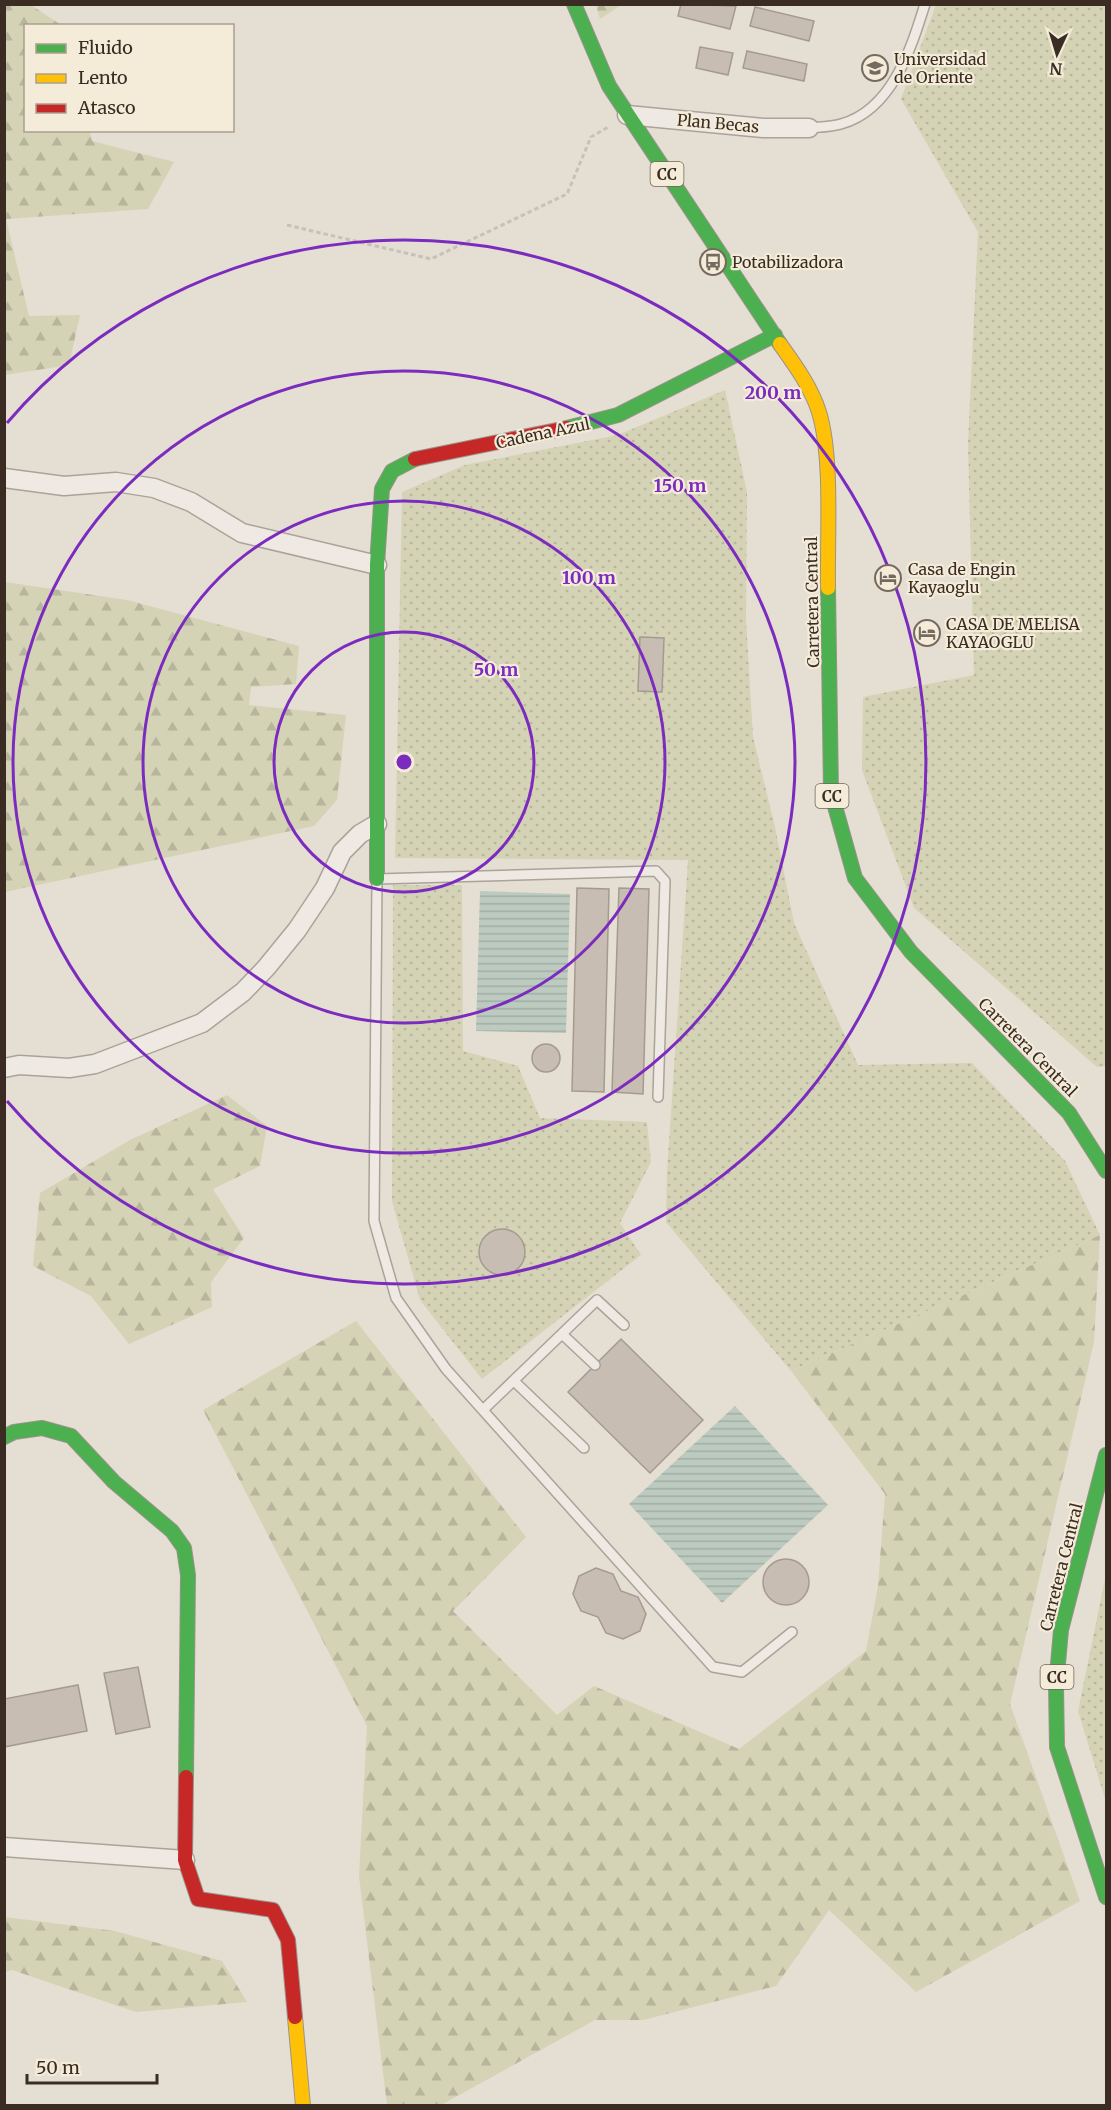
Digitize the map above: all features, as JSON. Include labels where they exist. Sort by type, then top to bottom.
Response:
[{"type":"main road","name":"Carretera Central","points":[[574,4],[609,86],[627,116],[805,381],[819,412],[826,448],[831,792],[855,878],[911,952],[1069,1113],[1107,1171]]},
{"type":"main road","name":"Cadena Azul","points":[[377,879],[377,565],[382,489],[392,471],[415,459],[585,424],[618,415],[775,335]]},
{"type":"main road","points":[[4,1437],[14,1432],[42,1428],[71,1436],[114,1482],[172,1531],[184,1548],[188,1575],[185,1860],[198,1899],[273,1910],[288,1940],[303,2106]]},
{"type":"main road","name":"Carretera Central","points":[[1107,1455],[1061,1630],[1056,1686],[1057,1747],[1107,1897]]},
{"type":"street","name":"Plan Becas","points":[[627,116],[763,128],[809,128]]},
{"type":"street","points":[[4,478],[64,486],[116,482],[154,488],[191,502],[242,533],[377,565]]},
{"type":"street","points":[[4,1068],[19,1065],[69,1068],[94,1064],[202,1023],[243,992],[266,968],[325,888],[342,852],[360,834],[377,824]]},
{"type":"street","points":[[4,1847],[185,1860]]},
{"type":"lane","points":[[809,128],[842,124],[867,110],[884,94],[899,72],[913,42],[925,4]]},
{"type":"lane","points":[[658,1097],[664,881],[656,871],[377,879],[374,1221],[396,1298],[446,1369],[714,1667],[742,1672],[792,1632]]},
{"type":"lane","points":[[483,1410],[597,1299],[624,1325]]},
{"type":"lane","points":[[562,1334],[595,1365]]},
{"type":"lane","points":[[514,1381],[584,1448]]},
{"type":"path","points":[[287,225],[431,259],[567,194],[591,137],[627,116]]},
{"type":"green space","points":[[5,4],[31,5],[60,24],[24,24],[24,132],[90,132],[92,141],[174,162],[148,209],[6,219],[29,316],[80,315],[69,365],[5,375]]},
{"type":"green space","points":[[596,4],[621,5],[600,19]]},
{"type":"green space","points":[[936,5],[1106,5],[1106,1066],[1097,1067],[914,908],[862,770],[863,697],[974,675],[968,444],[978,232],[901,99]]},
{"type":"green space","points":[[725,390],[747,492],[746,620],[753,737],[775,827],[794,923],[858,1065],[972,1063],[1065,1161],[1100,1235],[791,1371],[666,1222],[667,1172],[688,860],[395,858],[402,492],[465,465],[618,435]]},
{"type":"green space","points":[[5,582],[127,600],[299,646],[296,684],[251,687],[249,705],[346,715],[337,800],[314,826],[5,892]]},
{"type":"green space","points":[[393,885],[462,885],[463,1051],[518,1066],[540,1118],[647,1122],[651,1162],[620,1223],[641,1255],[482,1379],[420,1300],[392,1201]]},
{"type":"green space","points":[[227,1095],[267,1126],[260,1166],[213,1189],[244,1238],[211,1282],[212,1307],[129,1344],[91,1296],[33,1266],[40,1193],[130,1140]]},
{"type":"green space","points":[[1100,1235],[1094,1342],[1010,1704],[1080,1901],[916,1992],[829,1910],[776,1986],[643,2020],[595,2020],[441,2105],[387,2105],[359,1876],[367,1726],[203,1410],[356,1321],[526,1537],[453,1611],[557,1715],[594,1686],[739,1749],[866,1651],[878,1586],[885,1494],[791,1371]]},
{"type":"green space","points":[[1106,1574],[1106,1802],[1078,1711]]},
{"type":"green space","points":[[5,1917],[115,1931],[222,1961],[247,2002],[136,2012],[12,1970],[5,1972]]},
{"type":"shaded area","points":[[480,891],[570,894],[566,1033],[476,1031]]},
{"type":"shaded area","points":[[735,1406],[828,1505],[722,1603],[629,1504]]},
{"type":"building","points":[[681,4],[736,6],[730,29],[678,16]]},
{"type":"building","points":[[755,7],[814,21],[809,41],[750,26]]},
{"type":"building","points":[[700,47],[733,53],[728,75],[696,68]]},
{"type":"building","points":[[747,51],[807,64],[804,81],[743,68]]},
{"type":"building","points":[[640,637],[664,638],[662,692],[638,691]]},
{"type":"building","points":[[577,888],[609,889],[604,1092],[572,1091]]},
{"type":"building","points":[[619,888],[649,889],[643,1094],[612,1092]]},
{"type":"building","points":[[546,1044],[556,1048],[560,1058],[556,1068],[546,1072],[536,1068],[532,1058],[536,1048]]},
{"type":"building","points":[[502,1229],[518,1236],[525,1252],[518,1268],[502,1275],[486,1268],[479,1252],[486,1236]]},
{"type":"building","points":[[621,1339],[703,1420],[650,1473],[568,1392]]},
{"type":"building","points":[[786,1559],[802,1566],[809,1582],[802,1598],[786,1605],[770,1598],[763,1582],[770,1566]]},
{"type":"building","points":[[596,1568],[613,1574],[621,1591],[638,1597],[646,1614],[640,1631],[623,1639],[606,1633],[598,1617],[581,1611],[573,1594],[579,1576]]},
{"type":"building","points":[[138,1667],[150,1727],[116,1734],[104,1673]]},
{"type":"building","points":[[78,1685],[87,1731],[4,1747],[4,1699]]},
{"type":"traffic: fast","points":[[574,4],[609,86],[780,344]]},
{"type":"traffic: fast","points":[[567,428],[618,415],[775,335]]},
{"type":"traffic: fast","points":[[377,879],[377,565],[382,489],[392,471],[415,459]]},
{"type":"traffic: fast","points":[[828,588],[831,792],[855,878],[911,952],[1069,1113],[1106,1171]]},
{"type":"traffic: fast","points":[[4,1437],[14,1432],[42,1428],[71,1436],[114,1482],[172,1531],[184,1548],[188,1575],[186,1777]]},
{"type":"traffic: fast","points":[[1106,1455],[1061,1630],[1056,1686],[1057,1747],[1106,1897]]},
{"type":"traffic: slow","points":[[780,344],[812,394],[823,431],[828,475],[828,588]]},
{"type":"traffic: slow","points":[[295,2017],[303,2106]]},
{"type":"traffic: jam","points":[[415,459],[567,428]]},
{"type":"traffic: jam","points":[[186,1777],[185,1860],[198,1899],[273,1910],[288,1940],[295,2017]]},
{"type":"place","name":"Universidad de Oriente","points":[[875,68]]},
{"type":"place","name":"Potabilizadora","points":[[713,262]]},
{"type":"place","name":"Casa de Engin Kayaoglu","points":[[888,578]]},
{"type":"place","name":"CASA DE MELISA KAYAOGLU","points":[[927,633]]}]
